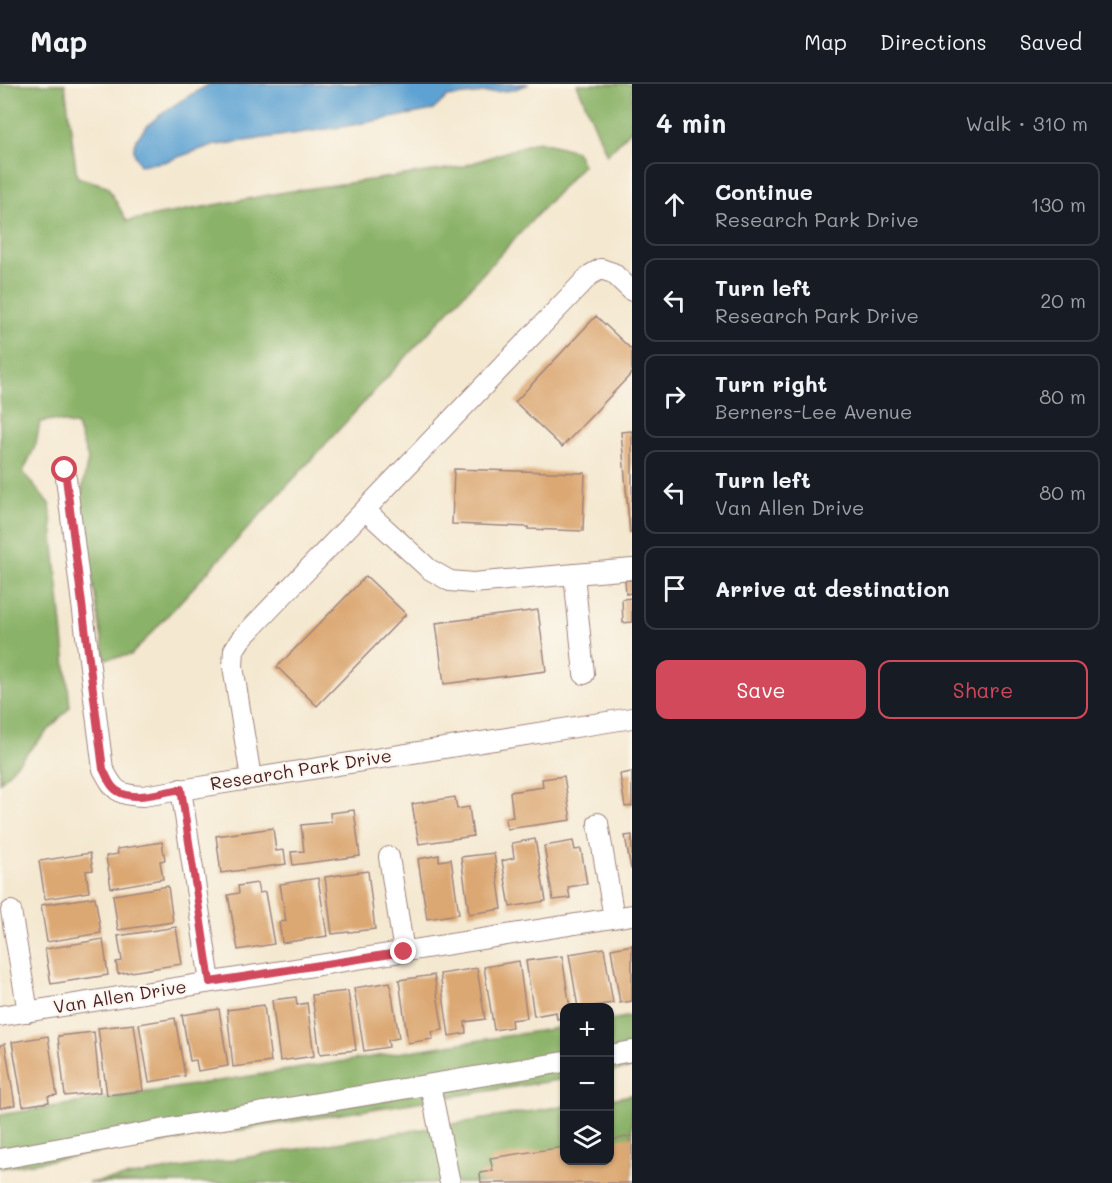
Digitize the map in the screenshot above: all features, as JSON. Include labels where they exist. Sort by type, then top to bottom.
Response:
[{"type":"street","points":[[251,778],[233,666],[234,650],[241,639],[590,274],[601,269],[613,273],[632,291]]},
{"type":"street","name":"Research Park Drive","points":[[65,470],[103,769],[113,788],[124,795],[143,796],[632,718]]},
{"type":"street","points":[[365,510],[429,569],[450,581],[473,583],[632,569]]},
{"type":"street","points":[[574,574],[584,674]]},
{"type":"street","points":[[181,789],[210,982]]},
{"type":"street","points":[[598,823],[623,917]]},
{"type":"street","points":[[389,857],[404,952]]},
{"type":"street","points":[[11,911],[28,1012]]},
{"type":"street","name":"Van Allen Drive","points":[[0,1016],[623,917]]},
{"type":"street","points":[[614,1054],[632,1052]]},
{"type":"street","points":[[0,1159],[560,1063]]},
{"type":"street","points":[[430,1085],[450,1183]]},
{"type":"green space","points":[[0,84],[65,84],[77,177],[107,186],[127,221],[285,192],[461,167],[538,141],[576,151],[583,165],[131,655],[105,659],[80,500],[88,459],[77,426],[53,420],[40,422],[36,444],[23,472],[50,505],[70,707],[0,782]]},
{"type":"green space","points":[[577,84],[632,84],[632,129],[607,155]]},
{"type":"green space","points":[[632,1016],[632,1068],[614,1071],[614,1057],[614,1019]]},
{"type":"green space","points":[[560,1028],[560,1080],[0,1168],[0,1115]]},
{"type":"green space","points":[[632,1095],[632,1183],[88,1183],[560,1107],[560,1165],[614,1165],[614,1098]]},
{"type":"water","points":[[210,84],[529,84],[512,90],[447,97],[433,110],[348,126],[210,146],[164,162],[140,165],[134,152],[135,142],[142,132],[164,112]]},
{"type":"building","points":[[596,316],[632,350],[632,373],[562,447],[515,402]]},
{"type":"building","points":[[632,431],[632,533],[630,533],[621,432]]},
{"type":"building","points":[[454,469],[585,473],[583,531],[452,524]]},
{"type":"building","points":[[366,576],[406,614],[317,706],[277,667]]},
{"type":"building","points":[[625,580],[632,580],[632,593],[626,594]]},
{"type":"building","points":[[632,598],[632,622],[623,623],[622,599]]},
{"type":"building","points":[[538,610],[546,671],[444,684],[436,623]]},
{"type":"building","points":[[632,772],[632,806],[625,807],[620,774]]},
{"type":"building","points":[[564,776],[571,820],[507,829],[505,818],[513,817],[510,792],[543,787],[542,779]]},
{"type":"building","points":[[455,797],[457,809],[469,807],[473,836],[419,844],[412,804]]},
{"type":"building","points":[[354,810],[360,856],[293,865],[291,852],[304,851],[301,825],[331,822],[330,813]]},
{"type":"building","points":[[273,828],[276,851],[284,850],[286,864],[221,873],[216,836]]},
{"type":"building","points":[[632,835],[632,869],[631,869],[625,836]]},
{"type":"building","points":[[535,839],[546,901],[510,907],[502,861],[514,858],[512,843]]},
{"type":"building","points":[[573,841],[575,850],[581,849],[587,884],[568,887],[570,898],[553,900],[544,846]]},
{"type":"building","points":[[162,842],[165,860],[160,861],[163,879],[111,888],[106,856],[118,854],[117,849]]},
{"type":"building","points":[[90,853],[93,870],[86,871],[89,892],[45,899],[39,861]]},
{"type":"building","points":[[494,853],[502,909],[469,914],[461,857]]},
{"type":"building","points":[[439,855],[439,861],[451,859],[459,914],[427,919],[418,859]]},
{"type":"building","points":[[368,871],[375,929],[332,934],[325,877]]},
{"type":"building","points":[[318,878],[327,936],[282,943],[279,922],[286,921],[280,884]]},
{"type":"building","points":[[257,883],[259,893],[265,892],[274,944],[238,950],[228,895],[239,893],[238,886]]},
{"type":"building","points":[[168,886],[173,922],[118,930],[113,895]]},
{"type":"building","points":[[95,897],[101,933],[47,942],[41,905]]},
{"type":"building","points":[[176,927],[182,964],[118,974],[116,962],[122,961],[118,936]]},
{"type":"building","points":[[103,939],[108,975],[51,984],[45,949]]},
{"type":"building","points":[[632,945],[632,1001],[620,1003],[611,949]]},
{"type":"building","points":[[604,948],[613,1003],[577,1003],[569,954]]},
{"type":"building","points":[[562,956],[569,1003],[560,1003],[560,1019],[557,1019],[556,1012],[534,1016],[526,961]]},
{"type":"building","points":[[519,961],[527,1018],[511,1020],[512,1027],[494,1030],[484,967]]},
{"type":"building","points":[[477,968],[485,1019],[465,1022],[466,1033],[449,1036],[440,974]]},
{"type":"building","points":[[434,975],[443,1030],[432,1032],[433,1039],[408,1043],[399,980]]},
{"type":"building","points":[[390,982],[399,1038],[388,1040],[389,1047],[364,1051],[354,988]]},
{"type":"building","points":[[348,991],[356,1050],[320,1054],[312,995]]},
{"type":"building","points":[[296,997],[297,1005],[307,1003],[314,1056],[280,1061],[272,1000]]},
{"type":"building","points":[[264,1005],[271,1062],[233,1067],[227,1010]]},
{"type":"building","points":[[219,1009],[228,1066],[198,1071],[196,1060],[190,1061],[182,1015]]},
{"type":"building","points":[[175,1018],[185,1076],[149,1082],[139,1024]]},
{"type":"building","points":[[134,1024],[143,1091],[107,1095],[98,1028]]},
{"type":"building","points":[[94,1032],[100,1092],[65,1096],[58,1036]]},
{"type":"building","points":[[48,1036],[57,1095],[48,1096],[49,1102],[23,1106],[12,1042]]},
{"type":"building","points":[[5,1044],[15,1105],[0,1108],[0,1045]]},
{"type":"building","points":[[632,1136],[632,1183],[481,1183],[480,1173],[493,1171],[490,1158],[560,1148],[560,1165],[614,1165],[614,1139]]},
{"type":"route","points":[[65,470],[103,769],[113,788],[124,795],[143,796],[181,789],[210,982],[404,952]]}]
